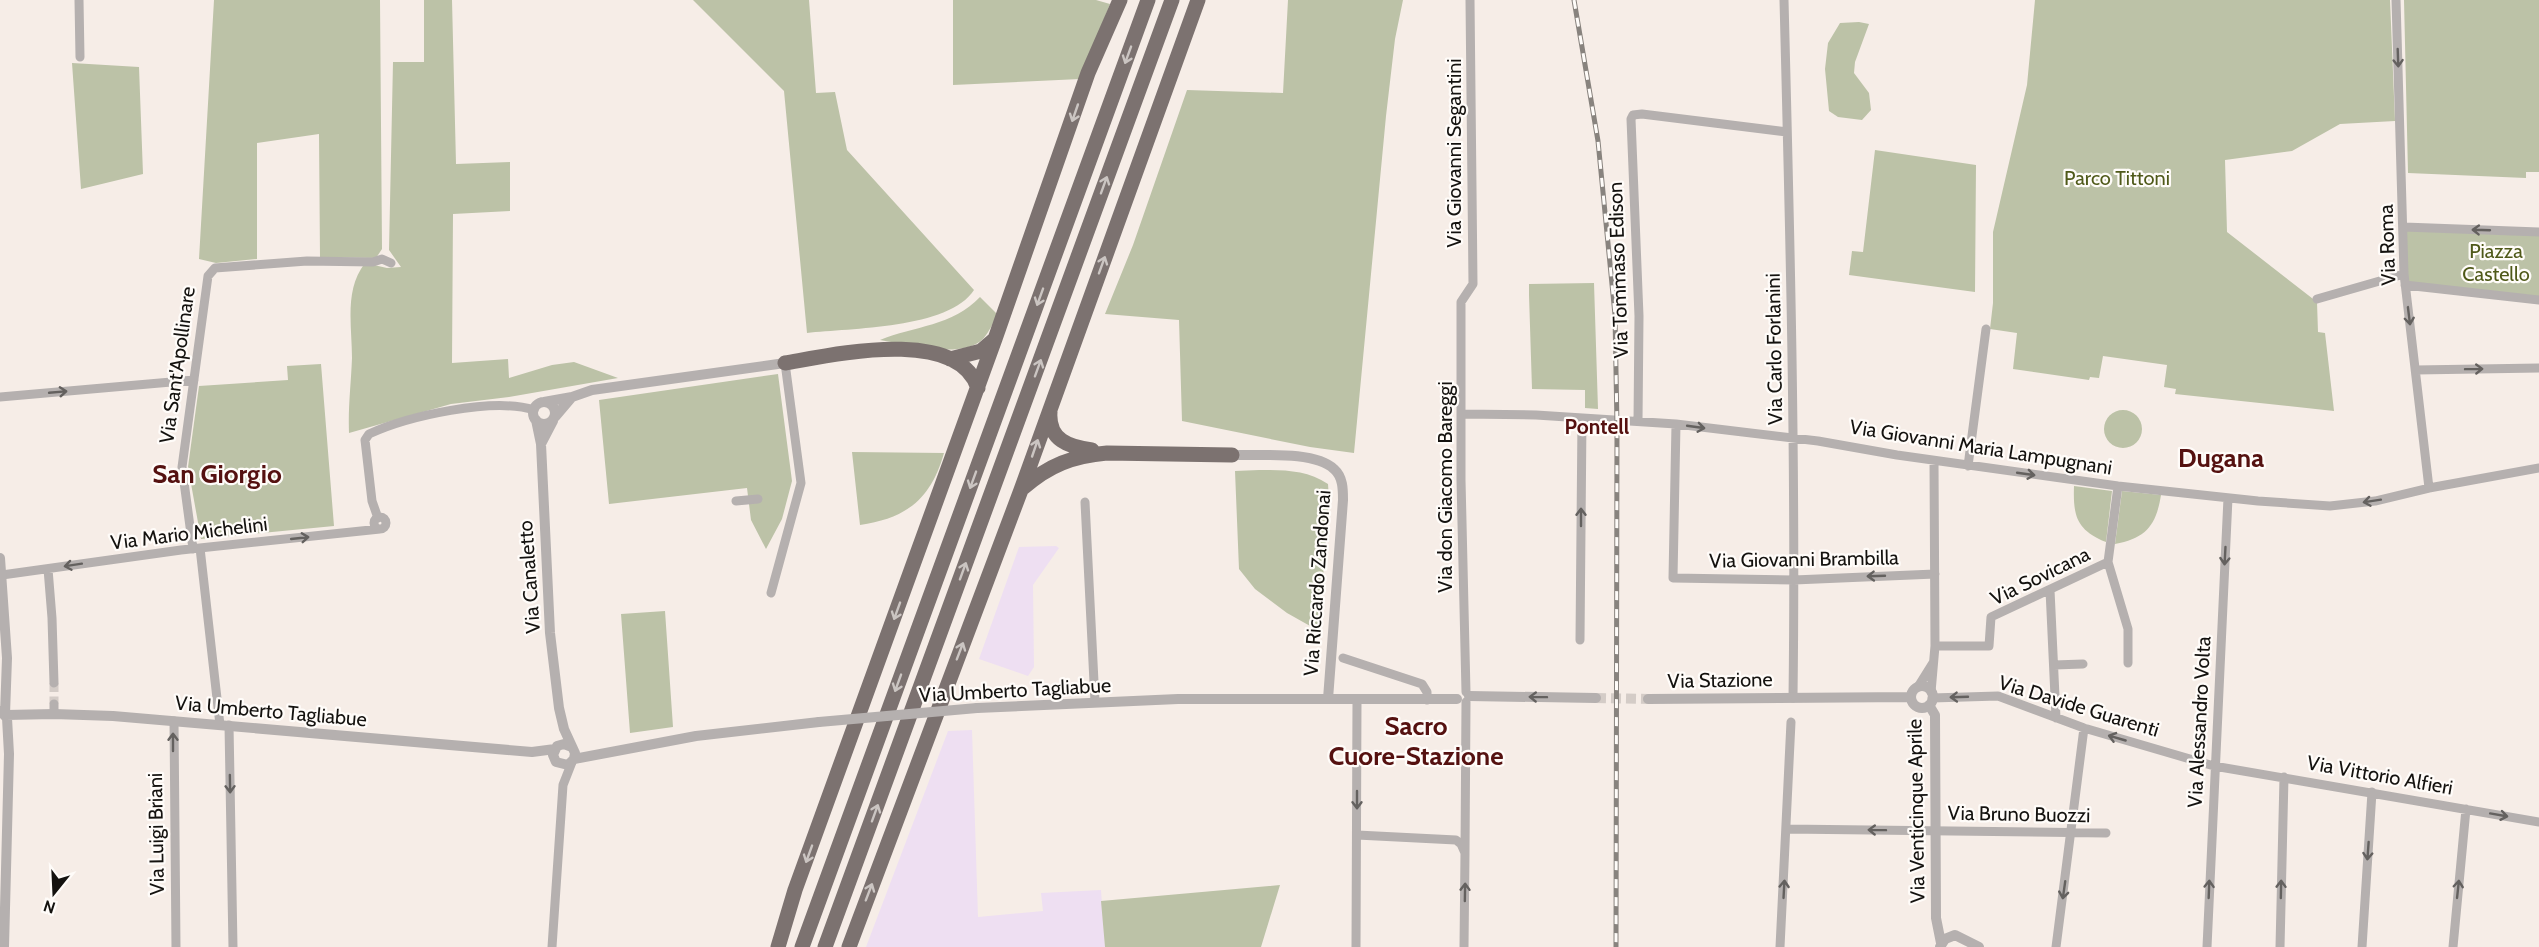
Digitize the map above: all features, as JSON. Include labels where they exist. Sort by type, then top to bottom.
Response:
[{"type":"highway","points":[[778,947],[795,890],[978,388],[1088,73],[1120,0]]},
{"type":"highway","points":[[802,947],[1148,0]]},
{"type":"highway","points":[[825,947],[1172,0]]},
{"type":"highway","points":[[849,947],[1021,490],[1198,0]]},
{"type":"highway","points":[[950,359],[981,351],[995,339]]},
{"type":"highway","points":[[785,363],[890,348],[917,351],[950,359],[964,366],[974,376],[978,388]]},
{"type":"highway","points":[[1050,405],[1049,421],[1055,436],[1068,446],[1107,453]]},
{"type":"highway","points":[[1021,490],[1052,465],[1071,458],[1107,453],[1232,455]]},
{"type":"street","points":[[79,0],[80,57]]},
{"type":"street","name":"Via Giovanni Segantini","points":[[1461,302],[1473,284],[1470,0]]},
{"type":"street","name":"Via Carlo Forlanini","points":[[1784,0],[1793,439],[1793,698]]},
{"type":"street","name":"Via Roma","points":[[2396,0],[2404,274],[2429,488]]},
{"type":"street","name":"Via Tommaso Edison","points":[[1638,421],[1638,316],[1631,119],[1633,116],[1642,114],[1787,132]]},
{"type":"street","points":[[2404,227],[2539,232]]},
{"type":"street","name":"Via Sant'Apollinare","points":[[233,947],[224,725],[182,467],[208,276],[215,268],[307,261],[373,262],[382,259],[392,263]]},
{"type":"street","points":[[2317,299],[2404,274]]},
{"type":"street","points":[[2405,285],[2539,300]]},
{"type":"street","name":"Via don Giacomo Bareggi","points":[[1461,302],[1461,480],[1466,672],[1463,697]]},
{"type":"street","points":[[1968,466],[1986,329]]},
{"type":"street","points":[[544,402],[554,407],[554,419],[542,424],[535,415],[538,405],[544,402],[572,397],[592,390],[785,363],[801,483],[771,593]]},
{"type":"street","points":[[2416,370],[2539,368]]},
{"type":"street","points":[[0,397],[194,380]]},
{"type":"street","name":"Via Canaletto","points":[[541,444],[554,419],[572,397]]},
{"type":"street","name":"Via Mario Michelini","points":[[2,575],[197,548],[380,530],[386,523],[383,518],[378,518],[372,501],[365,440],[369,434],[452,411],[517,406],[535,415]]},
{"type":"street","name":"Via Giovanni Maria Lampugnani","points":[[1462,414],[1677,424],[1818,441],[1934,461],[2118,486],[2330,506],[2375,501],[2429,488],[2539,468]]},
{"type":"street","name":"Via Canaletto","points":[[535,415],[541,444],[540,463],[550,633],[559,708],[573,754]]},
{"type":"street","points":[[1580,640],[1582,418]]},
{"type":"street","name":"Via Giovanni Brambilla","points":[[1677,424],[1673,578],[1794,580],[1935,574]]},
{"type":"street","name":"Via Riccardo Zandonai","points":[[1232,455],[1316,459],[1335,469],[1342,481],[1343,500],[1328,699]]},
{"type":"street","name":"Via Venticinque Aprile","points":[[1934,461],[1935,646],[1931,698],[1935,715],[1936,918],[1941,945]]},
{"type":"street","name":"Via Sovicana","points":[[1935,646],[1989,646],[1991,617],[2108,562],[2118,486]]},
{"type":"street","name":"Via Alessandro Volta","points":[[2206,947],[2228,498]]},
{"type":"street","points":[[736,501],[758,499]]},
{"type":"street","points":[[1085,502],[1095,702]]},
{"type":"street","points":[[0,558],[7,658],[3,718],[8,743],[4,947]]},
{"type":"street","points":[[2108,562],[2128,629],[2128,663]]},
{"type":"street","points":[[48,569],[54,683]]},
{"type":"street","points":[[2050,590],[2056,718]]},
{"type":"street","points":[[1343,658],[1422,684],[1432,700]]},
{"type":"street","name":"Via Venticinque Aprile","points":[[1918,687],[1934,661]]},
{"type":"street","points":[[2054,665],[2083,664]]},
{"type":"street","points":[[1918,687],[1925,687],[1931,698],[1923,708],[1916,706],[1911,697],[1913,691],[1918,687]]},
{"type":"street","name":"Via Davide Guarenti","points":[[1931,698],[1998,696],[2084,728],[2214,766]]},
{"type":"street","points":[[1463,697],[1465,718],[1464,947]]},
{"type":"street","points":[[1793,698],[1911,697]]},
{"type":"street","name":"Via Umberto Tagliabue","points":[[573,754],[598,753],[719,732],[976,708],[1179,699],[1596,698]]},
{"type":"street","name":"Via Stazione","points":[[1648,699],[1793,698]]},
{"type":"street","points":[[1356,947],[1357,700]]},
{"type":"street","name":"Via Canaletto","points":[[556,755],[559,708]]},
{"type":"street","name":"Via Umberto Tagliabue","points":[[3,718],[54,709],[556,755]]},
{"type":"street","name":"Via Luigi Briani","points":[[174,721],[176,947]]},
{"type":"street","points":[[1780,947],[1791,722]]},
{"type":"street","points":[[2056,947],[2084,728]]},
{"type":"street","points":[[563,785],[556,755],[564,744],[573,754]]},
{"type":"street","points":[[556,755],[567,765],[573,754]]},
{"type":"street","points":[[552,947],[563,785],[573,754]]},
{"type":"street","name":"Via Vittorio Alfieri","points":[[2214,766],[2539,822]]},
{"type":"street","points":[[2280,947],[2284,777]]},
{"type":"street","points":[[2362,947],[2372,792]]},
{"type":"street","points":[[2453,947],[2466,809]]},
{"type":"street","points":[[1456,840],[1464,828]]},
{"type":"street","name":"Via Bruno Buozzi","points":[[1787,829],[2106,833]]},
{"type":"street","points":[[1357,835],[1456,840],[1461,844],[1465,853]]},
{"type":"street","name":"Via Venticinque Aprile","points":[[1936,918],[1967,944],[1979,947]]},
{"type":"street","points":[[1941,945],[1950,936],[1955,935]]},
{"type":"shaded area","points":[[1056,546],[1059,548],[1033,585],[1034,667],[1028,676],[979,659],[1019,547]]},
{"type":"shaded area","points":[[972,730],[978,917],[1043,911],[1041,893],[1101,890],[1105,947],[866,947],[948,731]]},
{"type":"green space","points":[[214,0],[380,0],[382,249],[376,258],[320,257],[319,134],[257,143],[257,259],[216,263],[199,259]]},
{"type":"green space","points":[[424,0],[452,0],[456,164],[510,162],[510,211],[453,214],[452,363],[508,359],[509,378],[552,365],[574,362],[618,378],[509,397],[451,404],[349,433],[351,309],[354,285],[365,263],[387,268],[401,267],[389,250],[393,62],[424,62]]},
{"type":"green space","points":[[693,0],[809,0],[816,93],[835,92],[847,150],[974,290],[961,303],[922,319],[897,324],[807,333],[784,91]]},
{"type":"green space","points":[[953,0],[1096,0],[1110,4],[1080,79],[953,85]]},
{"type":"green space","points":[[1288,0],[1403,0],[1395,39],[1386,116],[1354,453],[1310,447],[1182,421],[1179,320],[1105,314],[1133,245],[1187,90],[1283,93]]},
{"type":"green space","name":"Parco Tittoni","points":[[2035,0],[2390,0],[2395,121],[2340,124],[2292,151],[2225,160],[2227,232],[2317,302],[2318,332],[2325,333],[2334,411],[2175,394],[2176,389],[2164,387],[2167,365],[2103,356],[2099,378],[2090,377],[2089,380],[2013,369],[2017,333],[1990,329],[1993,303],[1993,232],[2027,85]]},
{"type":"green space","points":[[2404,0],[2539,0],[2539,172],[2526,172],[2526,178],[2408,173]]},
{"type":"green space","points":[[1840,23],[1869,24],[1855,62],[1854,73],[1869,93],[1871,110],[1862,120],[1838,117],[1829,111],[1825,69],[1828,43]]},
{"type":"green space","points":[[72,63],[139,67],[143,174],[81,189]]},
{"type":"green space","points":[[1875,150],[1976,165],[1975,292],[1849,275],[1852,251],[1863,252]]},
{"type":"green space","name":"Piazza Castello","points":[[2404,227],[2539,232],[2539,300],[2405,285]]},
{"type":"green space","points":[[1594,283],[1598,409],[1585,408],[1585,390],[1532,389],[1529,295],[1529,284]]},
{"type":"green space","points":[[980,297],[997,314],[983,339],[973,345],[948,350],[880,340],[945,320],[969,307]]},
{"type":"green space","points":[[321,364],[334,526],[201,539],[188,467],[199,386],[288,380],[287,366]]},
{"type":"green space","points":[[778,374],[792,481],[782,519],[766,549],[751,520],[747,488],[609,504],[599,400]]},
{"type":"green space","points":[[2123,410],[2137,415],[2142,429],[2137,443],[2123,448],[2109,443],[2104,429],[2109,415]]},
{"type":"green space","points":[[852,452],[944,453],[932,483],[915,504],[891,517],[860,525]]},
{"type":"green space","points":[[1235,471],[1304,473],[1328,484],[1329,499],[1319,631],[1287,613],[1255,589],[1239,569]]},
{"type":"green space","points":[[2074,486],[2112,491],[2106,542],[2088,532],[2078,520],[2074,505]]},
{"type":"green space","points":[[2122,491],[2161,495],[2156,515],[2148,529],[2135,538],[2115,544]]},
{"type":"green space","points":[[665,611],[673,727],[630,733],[621,614]]},
{"type":"green space","points":[[1280,885],[1261,947],[1105,947],[1101,901]]},
{"type":"tunnel","points":[[54,683],[54,704]]},
{"type":"tunnel","points":[[1596,698],[1648,699]]},
{"type":"railway","points":[[1574,0],[1598,141],[1615,315],[1617,426],[1616,947]]},
{"type":"district","name":"Pontell","points":[[1597,427]]},
{"type":"district","name":"Dugana","points":[[2221,458]]},
{"type":"district","name":"San Giorgio","points":[[217,474]]},
{"type":"district","name":"Sacro Cuore-Stazione","points":[[1416,741]]}]
